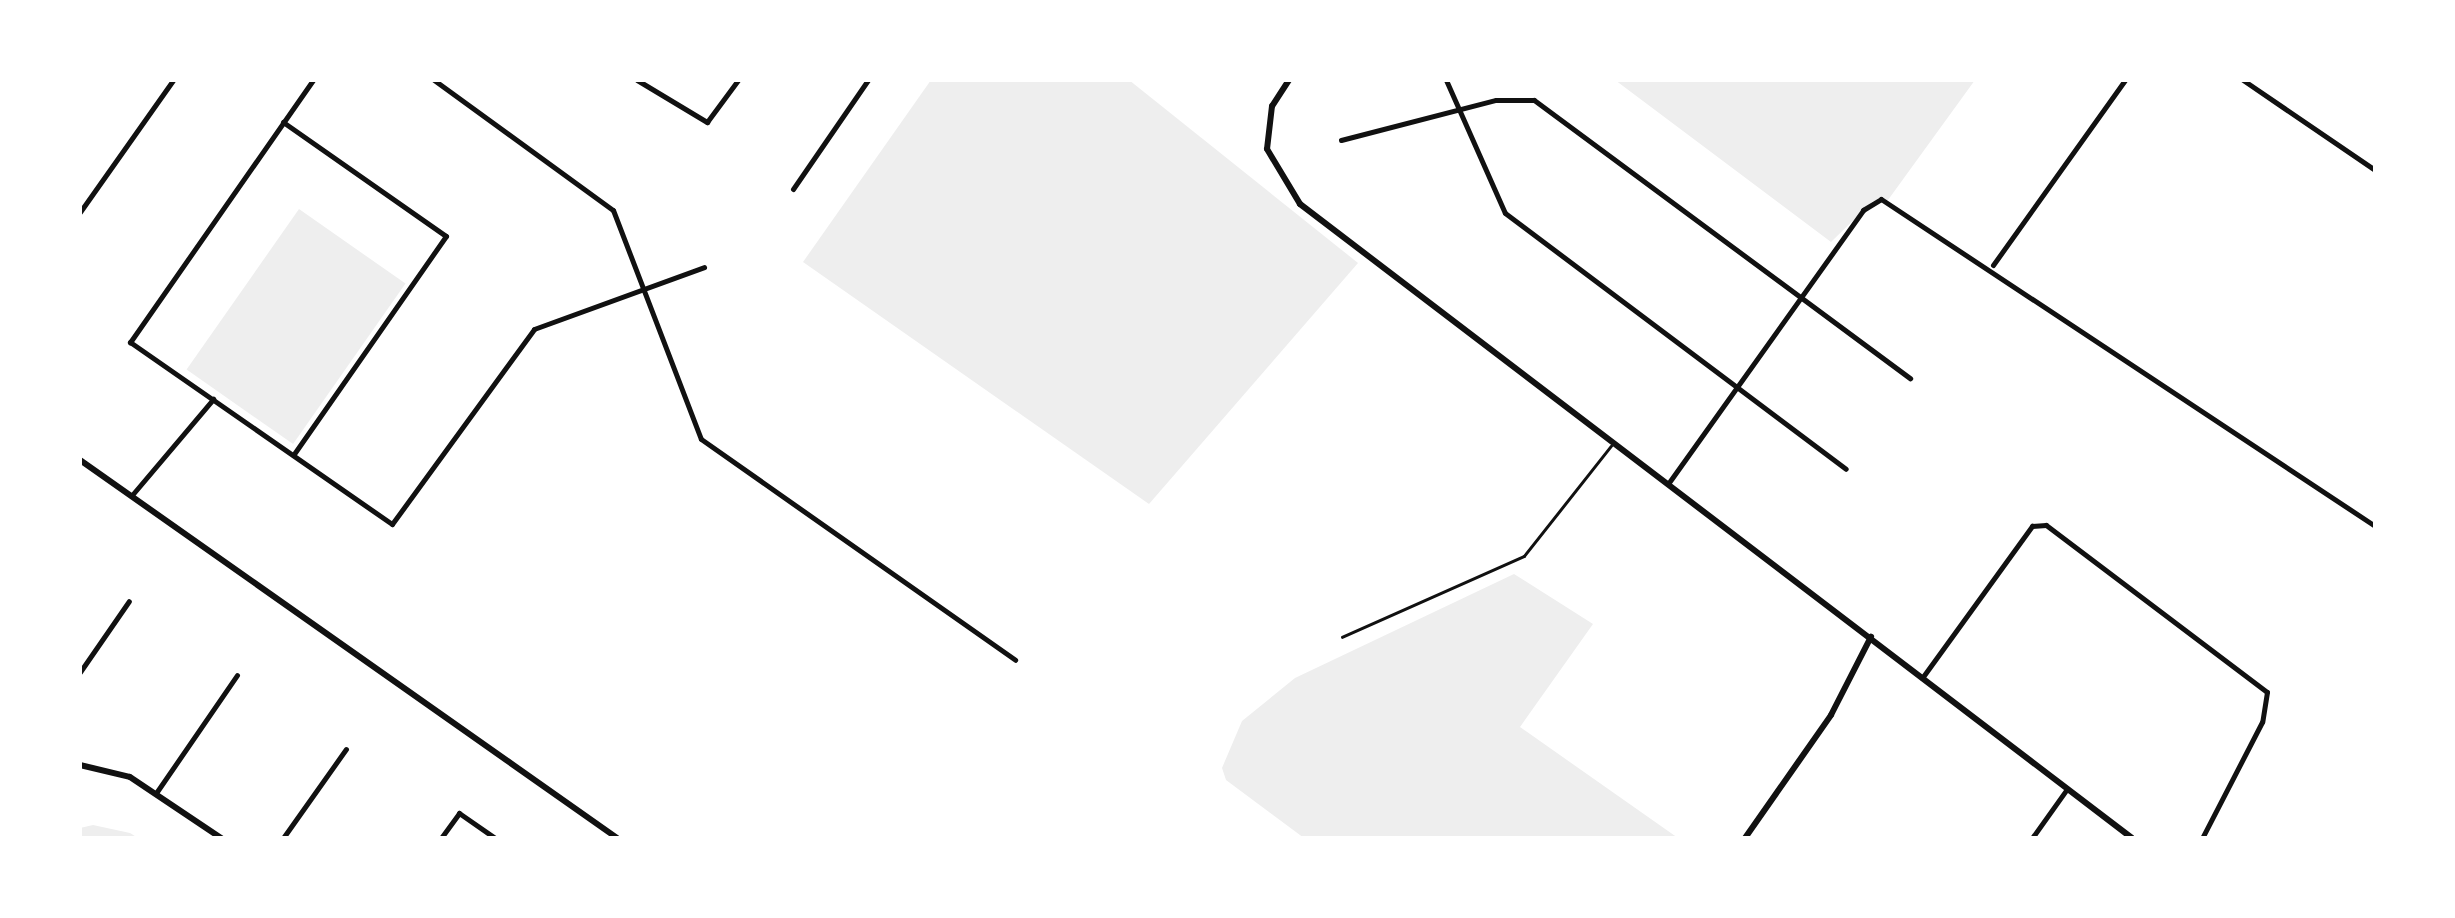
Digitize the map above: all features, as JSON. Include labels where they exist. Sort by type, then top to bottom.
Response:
[{"type":"street","points":[[80,212],[173,80]]},
{"type":"street","points":[[313,80],[130,342],[392,524],[534,329],[704,267]]},
{"type":"street","points":[[434,80],[598,194],[628,234],[702,439],[1016,660]]},
{"type":"street","points":[[637,80],[696,121],[714,118],[738,80]]},
{"type":"street","points":[[793,190],[868,80]]},
{"type":"street","points":[[1288,80],[1268,120],[1272,167],[1300,204],[1670,481],[2132,838]]},
{"type":"street","points":[[1446,80],[1505,213],[1846,470]]},
{"type":"street","points":[[1993,266],[2125,80]]},
{"type":"street","points":[[2243,80],[2375,170]]},
{"type":"street","points":[[1341,140],[1512,97],[1548,105],[1910,378]]},
{"type":"street","points":[[284,122],[446,236],[293,455]]},
{"type":"street","points":[[1670,481],[1802,295],[1881,199],[1993,266],[2375,526]]},
{"type":"street","points":[[132,495],[213,399]]},
{"type":"street","points":[[80,460],[617,838]]},
{"type":"street","points":[[1922,678],[2032,526],[2046,526],[2267,692],[2262,722],[2202,838]]},
{"type":"street","points":[[80,672],[129,600]]},
{"type":"street","points":[[1745,838],[1830,716],[1871,637]]},
{"type":"street","points":[[156,793],[238,675]]},
{"type":"street","points":[[282,838],[346,749]]},
{"type":"street","points":[[80,765],[156,793],[221,838]]},
{"type":"street","points":[[2032,838],[2067,788]]},
{"type":"street","points":[[441,838],[459,814],[495,838]]},
{"type":"lane","points":[[1342,637],[1524,556],[1614,440]]},
{"type":"shaded area","points":[[931,80],[1129,80],[1358,263],[1149,504],[803,262]]},
{"type":"shaded area","points":[[1615,80],[1975,80],[1888,200],[1873,201],[1831,242]]},
{"type":"shaded area","points":[[299,209],[405,284],[293,444],[187,370]]},
{"type":"shaded area","points":[[1514,574],[1593,624],[1520,727],[1678,838],[1304,838],[1226,780],[1222,768],[1242,721],[1295,678]]},
{"type":"shaded area","points":[[93,825],[138,838],[80,838],[80,828]]}]
